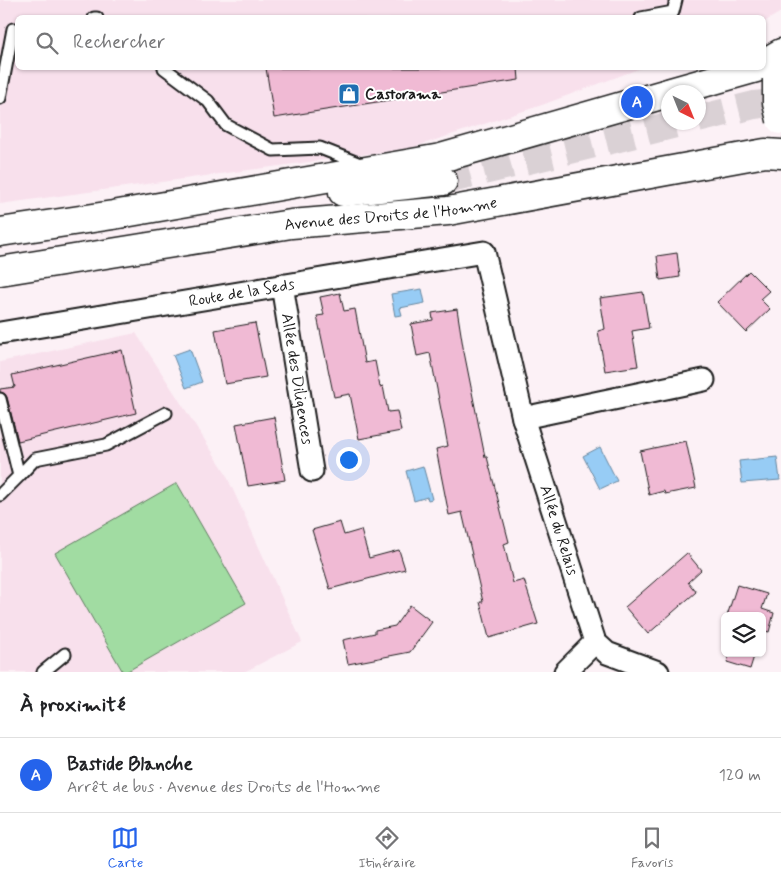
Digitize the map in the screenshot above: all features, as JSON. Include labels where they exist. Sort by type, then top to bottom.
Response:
[{"type":"main road","points":[[772,66],[781,120]]},
{"type":"main road","points":[[700,85],[757,70]]},
{"type":"main road","points":[[0,232],[113,216],[441,158],[661,96]]},
{"type":"main road","name":"Avenue des Droits de l'Homme","points":[[0,271],[291,224],[448,211],[765,153],[781,154]]},
{"type":"main road","points":[[113,216],[443,182],[119,251]]},
{"type":"street","name":"Route de la Seds","points":[[0,333],[484,252]]},
{"type":"street","name":"Allée du Relais","points":[[484,252],[523,418],[595,642]]},
{"type":"street","name":"Allée des Diligences","points":[[282,285],[312,471]]},
{"type":"street","points":[[523,418],[704,380]]},
{"type":"street","points":[[565,672],[595,642],[607,653],[658,672]]},
{"type":"lane","points":[[657,15],[673,12],[676,0]]},
{"type":"lane","points":[[0,98],[13,29],[15,29]]},
{"type":"lane","points":[[167,70],[208,101],[226,125],[273,150],[320,148],[374,170]]},
{"type":"lane","points":[[0,399],[19,476]]},
{"type":"lane","points":[[0,495],[34,459],[106,445],[166,414]]},
{"type":"lane","points":[[43,672],[65,654]]},
{"type":"shaded area","points":[[0,0],[781,0],[781,12],[766,21],[766,15],[15,15],[15,70],[636,70],[542,105],[411,148],[0,204]]},
{"type":"shaded area","points":[[136,333],[224,470],[302,642],[244,672],[0,672],[0,362]]},
{"type":"green space","points":[[177,483],[246,603],[123,672],[55,553]]},
{"type":"water","points":[[422,289],[425,303],[400,308],[402,315],[395,316],[391,294]]},
{"type":"water","points":[[190,349],[202,382],[186,388],[173,355]]},
{"type":"water","points":[[600,447],[617,481],[600,489],[583,456]]},
{"type":"water","points":[[777,457],[780,480],[742,483],[739,461]]},
{"type":"water","points":[[423,466],[432,499],[428,500],[427,497],[414,501],[406,471]]},
{"type":"building","name":"Castorama","points":[[266,70],[518,70],[519,80],[274,118]]},
{"type":"building","points":[[677,253],[680,277],[660,280],[657,256]]},
{"type":"building","points":[[749,271],[769,291],[760,299],[770,309],[746,332],[717,302]]},
{"type":"building","points":[[643,292],[649,328],[632,331],[638,366],[605,371],[598,331],[605,329],[600,298]]},
{"type":"building","points":[[340,293],[344,311],[355,309],[365,363],[375,361],[380,387],[383,386],[388,412],[397,411],[401,431],[359,439],[350,394],[334,397],[317,316],[324,315],[320,297]]},
{"type":"building","points":[[457,309],[485,457],[487,457],[509,542],[504,544],[513,583],[524,580],[538,624],[489,638],[480,602],[483,602],[462,512],[449,515],[436,449],[448,446],[430,353],[417,356],[411,324],[433,320],[432,313]]},
{"type":"building","points":[[255,323],[266,377],[225,384],[215,330]]},
{"type":"building","points":[[122,350],[136,413],[18,441],[7,397],[0,392],[0,389],[15,387],[12,375]]},
{"type":"building","points":[[274,417],[285,480],[248,486],[236,424]]},
{"type":"building","points":[[686,441],[696,488],[665,494],[664,491],[649,495],[640,451]]},
{"type":"building","points":[[340,522],[344,535],[361,530],[369,558],[399,550],[405,569],[330,589],[312,530]]},
{"type":"building","points":[[687,553],[701,570],[688,582],[696,592],[648,634],[625,607]]},
{"type":"building","points":[[737,585],[767,594],[762,609],[774,613],[769,632],[766,631],[766,612],[728,612]]},
{"type":"building","points":[[410,605],[432,622],[410,652],[348,664],[343,640],[375,633],[375,630],[395,626]]},
{"type":"building","points":[[729,657],[754,657],[750,669],[727,662]]},
{"type":"tunnel","points":[[706,117],[754,105],[781,102]]},
{"type":"tunnel","points":[[443,181],[661,128]]},
{"type":"place","name":"Castorama","points":[[349,94]]},
{"type":"place","name":"Bastide Blanche","points":[[637,102]]}]
